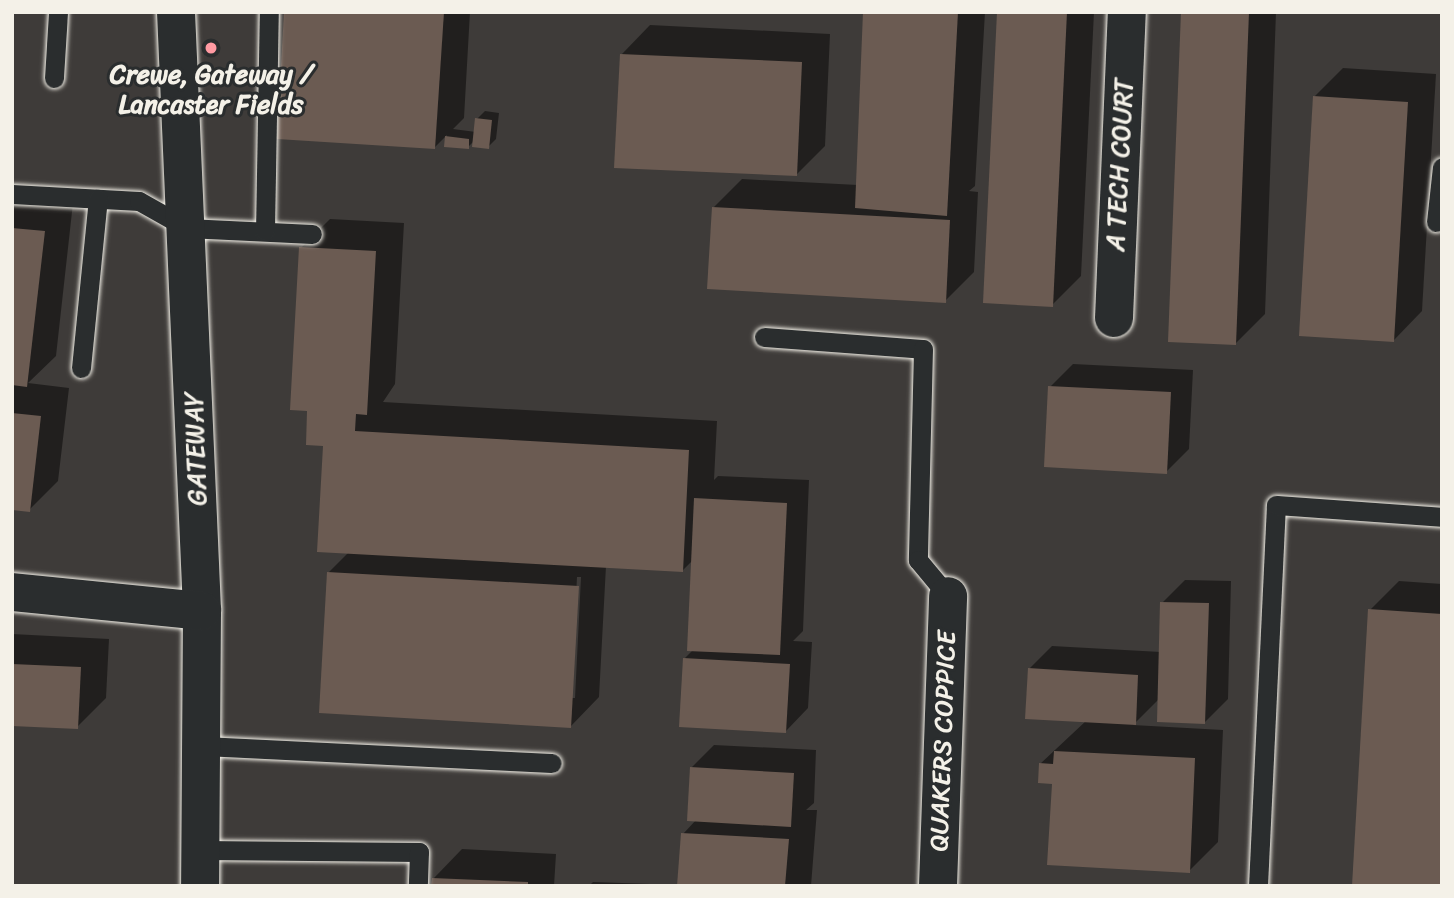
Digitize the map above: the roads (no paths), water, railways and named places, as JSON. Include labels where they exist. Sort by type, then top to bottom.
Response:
[{"type":"street","name":"GATEWAY","points":[[176,12],[202,611],[200,868]]},
{"type":"street","name":"A TECH COURT","points":[[1114,318],[1127,12]]},
{"type":"street","points":[[12,592],[202,611]]},
{"type":"street","name":"QUAKERS COPPICE","points":[[938,886],[948,596]]},
{"type":"lane","points":[[54,78],[58,12]]},
{"type":"lane","points":[[265,231],[269,12]]},
{"type":"lane","points":[[1436,222],[1442,167]]},
{"type":"lane","points":[[12,194],[139,201],[187,228],[312,234]]},
{"type":"lane","points":[[81,368],[98,199]]},
{"type":"lane","points":[[764,337],[923,349],[918,560],[948,596]]},
{"type":"lane","points":[[1258,886],[1276,505],[1442,517]]},
{"type":"lane","points":[[203,746],[552,764]]},
{"type":"lane","points":[[200,868],[419,852],[418,886]]},
{"type":"place","name":"Crewe, Gateway / Lancaster Fields","points":[[211,48]]}]
